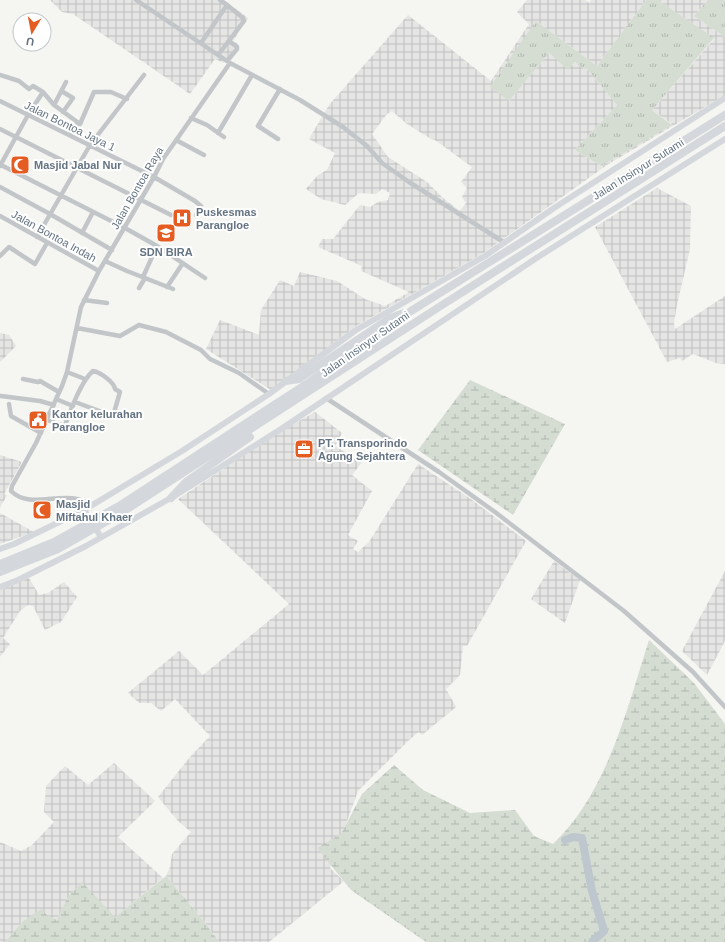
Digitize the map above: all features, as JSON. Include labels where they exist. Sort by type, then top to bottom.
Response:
[{"type":"highway","name":"Jalan Insinyur Sutami","points":[[0,572],[58,549],[121,513],[246,428],[411,311],[725,115]]},
{"type":"highway","name":"Jalan Insinyur Sutami","points":[[0,564],[21,557],[74,532],[246,428],[283,409],[578,218],[725,126]]},
{"type":"highway","points":[[286,381],[299,379],[390,318],[411,311]]},
{"type":"highway","points":[[171,498],[183,485],[267,424],[283,409]]},
{"type":"street","points":[[136,0],[228,62],[280,89],[343,127],[367,146],[382,163],[409,182],[505,243]]},
{"type":"street","points":[[218,55],[244,20],[220,0]]},
{"type":"street","points":[[201,43],[227,5]]},
{"type":"street","name":"Jalan Bontoa Raya","points":[[91,506],[84,500],[69,498],[20,498],[11,491],[12,486],[41,433],[67,372],[81,307],[84,300],[99,271],[154,177],[158,167],[237,49],[229,41]]},
{"type":"street","points":[[0,75],[20,82],[29,89],[33,86],[43,92],[54,105],[78,122]]},
{"type":"street","points":[[37,237],[90,145],[144,75]]},
{"type":"street","points":[[218,132],[252,75]]},
{"type":"street","points":[[54,105],[63,92],[66,82]]},
{"type":"street","points":[[278,139],[258,126],[280,89]]},
{"type":"street","points":[[43,92],[28,115],[17,138],[0,166],[125,228],[157,246],[205,278]]},
{"type":"street","points":[[63,92],[73,98],[63,112]]},
{"type":"street","points":[[70,135],[78,122],[80,124],[94,92],[111,92],[126,99]]},
{"type":"street","points":[[0,549],[43,531],[84,510],[182,451],[269,394],[356,330],[505,243],[554,208],[725,98]]},
{"type":"street","name":"Jalan Bontoa Jaya 1","points":[[0,101],[154,177],[198,204],[200,209],[196,215]]},
{"type":"street","points":[[191,118],[207,125],[224,137]]},
{"type":"street","points":[[0,130],[171,215]]},
{"type":"street","points":[[0,587],[18,580],[101,537],[171,498],[281,429],[538,257],[725,139]]},
{"type":"street","points":[[176,140],[204,155]]},
{"type":"street","points":[[0,187],[112,250]]},
{"type":"street","points":[[82,233],[93,212]]},
{"type":"street","name":"Jalan Bontoa Indah","points":[[0,216],[99,271]]},
{"type":"street","points":[[0,256],[9,247],[35,264],[47,243]]},
{"type":"street","points":[[139,288],[157,246]]},
{"type":"street","points":[[105,261],[127,272],[144,277],[173,290]]},
{"type":"street","points":[[167,287],[183,263]]},
{"type":"street","points":[[84,300],[107,303]]},
{"type":"street","points":[[77,328],[116,336],[123,335],[139,325],[161,330],[201,350],[210,359],[238,373],[269,394]]},
{"type":"street","points":[[47,420],[64,426],[74,404],[85,379],[91,371],[94,370],[106,378],[114,386],[114,389],[120,392],[112,416],[74,404],[56,398]]},
{"type":"street","points":[[67,372],[85,379]]},
{"type":"street","points":[[23,379],[38,382],[40,381],[59,392]]},
{"type":"street","points":[[1,396],[35,400],[54,405]]},
{"type":"street","points":[[326,398],[445,476],[624,611],[693,672],[725,707]]},
{"type":"street","points":[[9,404],[11,416],[41,433]]},
{"type":"street","points":[[84,510],[101,537]]},
{"type":"shaded area","points":[[50,0],[224,0],[248,18],[233,41],[238,44],[224,63],[215,59],[190,94],[73,14],[62,12]]},
{"type":"shaded area","points":[[527,0],[585,0],[589,3],[591,0],[646,0],[597,66],[536,21],[509,101],[549,53],[568,69],[575,62],[584,69],[586,68],[617,105],[575,150],[601,166],[672,124],[652,110],[714,39],[658,0],[708,0],[694,16],[725,37],[725,95],[607,165],[482,254],[356,326],[271,390],[206,349],[220,320],[259,335],[261,310],[280,280],[294,286],[300,272],[337,281],[365,299],[385,306],[409,292],[361,271],[362,266],[318,247],[322,239],[333,239],[360,205],[370,207],[378,202],[388,200],[390,193],[382,189],[376,194],[359,193],[345,205],[321,199],[306,189],[318,175],[327,170],[335,153],[309,139],[329,105],[408,15],[491,81],[529,24],[517,12]],"holes":[[[392,111],[407,124],[435,140],[472,167],[461,182],[467,188],[462,197],[466,203],[460,211],[443,198],[427,182],[388,157],[372,134],[387,114]]]},
{"type":"shaded area","points":[[657,188],[691,206],[690,249],[677,305],[674,323],[675,329],[725,296],[725,364],[716,363],[693,354],[682,361],[680,358],[667,362],[595,227]]},
{"type":"shaded area","points":[[0,333],[9,335],[16,346],[0,362]]},
{"type":"shaded area","points":[[315,412],[342,433],[335,446],[362,462],[352,475],[372,491],[348,535],[358,541],[353,549],[358,552],[369,542],[418,464],[471,499],[526,541],[467,646],[463,646],[460,675],[446,689],[456,707],[422,735],[419,732],[409,740],[358,791],[330,868],[344,881],[269,942],[219,942],[207,925],[166,876],[170,867],[172,854],[191,832],[178,821],[158,797],[190,757],[210,736],[175,699],[161,711],[151,703],[139,703],[128,693],[179,651],[203,675],[289,604],[178,499],[279,432]]},
{"type":"shaded area","points":[[0,455],[22,462],[4,494],[7,495],[0,508]]},
{"type":"shaded area","points":[[0,513],[34,532],[0,544]]},
{"type":"shaded area","points":[[554,561],[580,580],[565,623],[531,599]]},
{"type":"shaded area","points":[[725,571],[725,641],[707,675],[682,651]]},
{"type":"shaded area","points":[[29,578],[39,595],[48,593],[64,582],[77,597],[61,622],[45,630],[33,606],[28,605],[20,611],[3,638],[10,644],[0,657],[0,590]]},
{"type":"shaded area","points":[[114,763],[155,801],[118,837],[163,878],[115,917],[67,898],[57,920],[48,916],[22,922],[5,942],[0,942],[0,842],[21,851],[32,845],[54,822],[44,812],[46,786],[65,766],[88,785]]},
{"type":"green space","points":[[646,0],[658,0],[714,38],[652,110],[672,125],[601,166],[575,150],[617,105],[586,68],[584,69],[575,62],[568,70],[549,53],[509,101],[490,87],[536,21],[597,66]]},
{"type":"green space","points":[[708,0],[725,0],[725,37],[694,16]]},
{"type":"green space","points":[[470,380],[565,424],[513,515],[418,450]]},
{"type":"green space","points":[[649,640],[694,683],[725,724],[725,942],[426,942],[351,890],[317,848],[341,834],[362,794],[394,765],[423,790],[470,813],[515,810],[534,836],[553,844],[572,823],[588,800],[601,775],[613,749],[623,721]]},
{"type":"green space","points":[[166,876],[207,925],[219,942],[5,942],[22,922],[41,909],[48,916],[57,920],[67,898],[82,882],[115,917]]},
{"type":"waterway","points":[[565,840],[573,837],[582,838],[592,891],[604,931],[592,942]]},
{"type":"place","name":"Masjid Jabal Nur","points":[[20,165]]},
{"type":"place","name":"Puskesmas Parangloe","points":[[182,218]]},
{"type":"place","name":"SDN BIRA","points":[[166,233]]},
{"type":"place","name":"Kantor kelurahan Parangloe","points":[[38,420]]},
{"type":"place","name":"PT. Transporindo Agung Sejahtera","points":[[304,449]]},
{"type":"place","name":"Masjid Miftahul Khaer","points":[[42,510]]}]
